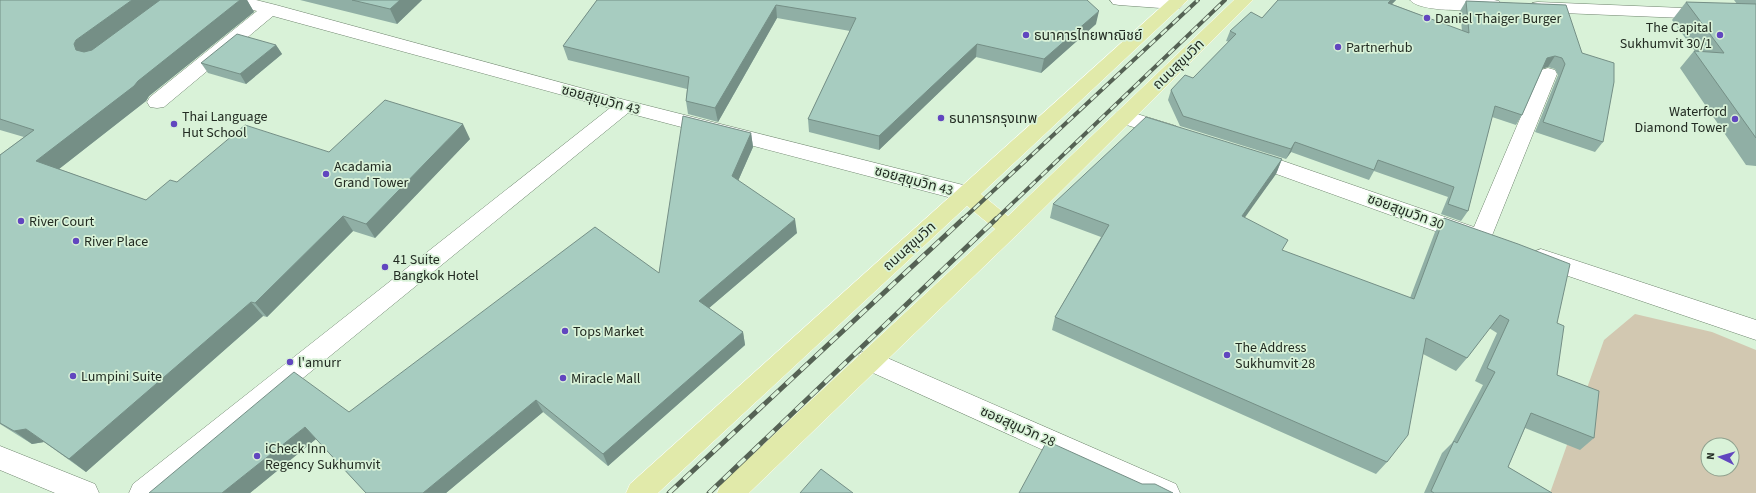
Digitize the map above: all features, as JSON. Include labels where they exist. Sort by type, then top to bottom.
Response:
[{"type":"main road","name":"ถนนสุขุมวิท","points":[[730,493],[1124,117],[1244,0]]},
{"type":"main road","name":"ถนนสุขุมวิท","points":[[639,493],[1177,2]]},
{"type":"main road","points":[[966,194],[1008,228]]},
{"type":"street","name":"ซอยสุขุมวิท 43","points":[[236,0],[624,106],[966,194]]},
{"type":"street","points":[[1119,0],[1177,2]]},
{"type":"street","points":[[1419,0],[1426,3],[1756,16]]},
{"type":"street","points":[[158,102],[270,9]]},
{"type":"street","name":"ซอยสุขุมวิท 30","points":[[1234,152],[1286,168],[1488,240],[1548,74]]},
{"type":"street","points":[[142,493],[624,106]]},
{"type":"street","points":[[1124,117],[1190,138]]},
{"type":"street","points":[[1525,253],[1756,330]]},
{"type":"street","name":"ซอยสุขุมวิท 28","points":[[869,360],[1167,493]]},
{"type":"street","points":[[0,458],[86,493]]},
{"type":"shaded area","points":[[1635,314],[1712,332],[1756,350],[1756,493],[1550,493],[1604,340]]},
{"type":"building","points":[[0,0],[132,0],[76,40],[74,44],[76,50],[84,52],[92,50],[160,0],[240,0],[138,81],[134,86],[36,161],[146,200],[170,180],[177,182],[245,125],[329,152],[385,100],[463,124],[366,224],[343,216],[255,303],[251,302],[69,459],[26,429],[14,431],[0,423],[0,155],[34,130],[0,119]]},
{"type":"building","points":[[352,0],[400,0],[390,9]]},
{"type":"building","points":[[597,0],[1087,0],[1099,11],[1044,59],[977,44],[879,136],[808,119],[856,18],[776,5],[715,108],[686,101],[689,77],[563,46]]},
{"type":"building","points":[[1278,0],[1391,0],[1388,3],[1469,33],[1466,1],[1566,5],[1582,53],[1614,63],[1614,82],[1603,142],[1543,122],[1565,64],[1562,58],[1555,56],[1547,58],[1522,115],[1495,106],[1468,211],[1448,204],[1454,187],[1378,160],[1374,170],[1295,142],[1291,149],[1183,116],[1171,90],[1185,75],[1193,78],[1236,34],[1230,31],[1251,12],[1262,18]]},
{"type":"building","points":[[1686,2],[1756,4],[1756,138],[1694,51],[1724,53]]},
{"type":"building","points":[[237,34],[276,45],[240,74],[201,63]]},
{"type":"building","name":"Miracle Mall","points":[[683,116],[751,133],[732,176],[795,219],[699,301],[743,332],[603,454],[536,400],[423,493],[366,493],[305,427],[222,493],[149,493],[294,372],[349,412],[595,227],[659,273]]},
{"type":"building","points":[[1146,117],[1282,159],[1242,216],[1288,240],[1282,250],[1414,299],[1444,218],[1570,264],[1557,323],[1564,326],[1557,375],[1599,391],[1594,438],[1531,413],[1508,467],[1552,493],[1434,493],[1431,491],[1454,441],[1457,443],[1495,372],[1487,368],[1509,320],[1500,315],[1467,358],[1426,338],[1408,435],[1387,462],[1055,317],[1109,225],[1053,204]]},
{"type":"building","points":[[1047,441],[1142,484],[1155,484],[1173,493],[1019,493]]},
{"type":"building","points":[[821,469],[853,493],[800,493]]},
{"type":"railway","points":[[962,220],[1198,0]]},
{"type":"railway","points":[[995,220],[1225,0]]},
{"type":"railway","points":[[669,493],[963,219]]},
{"type":"railway","points":[[709,493],[996,219]]},
{"type":"place","name":"Daniel Thaiger Burger","points":[[1427,18]]},
{"type":"place","name":"ธนาคารไทยพาณิชย์","points":[[1026,35]]},
{"type":"place","name":"The Capital Sukhumvit 30/1","points":[[1720,35]]},
{"type":"place","name":"Partnerhub","points":[[1338,47]]},
{"type":"place","name":"ธนาคารกรุงเทพ","points":[[941,118]]},
{"type":"place","name":"Waterford Diamond Tower","points":[[1735,119]]},
{"type":"place","name":"Thai Language Hut School","points":[[174,124]]},
{"type":"place","name":"Acadamia Grand Tower","points":[[326,174]]},
{"type":"place","name":"River Court","points":[[21,221]]},
{"type":"place","name":"River Place","points":[[76,241]]},
{"type":"place","name":"41 Suite Bangkok Hotel","points":[[385,267]]},
{"type":"place","name":"Tops Market","points":[[565,331]]},
{"type":"place","name":"The Address Sukhumvit 28","points":[[1227,355]]},
{"type":"place","name":"l'amurr","points":[[290,362]]},
{"type":"place","name":"Lumpini Suite","points":[[73,376]]},
{"type":"place","name":"Miracle Mall","points":[[563,378]]},
{"type":"place","name":"iCheck Inn Regency Sukhumvit","points":[[257,456]]}]
